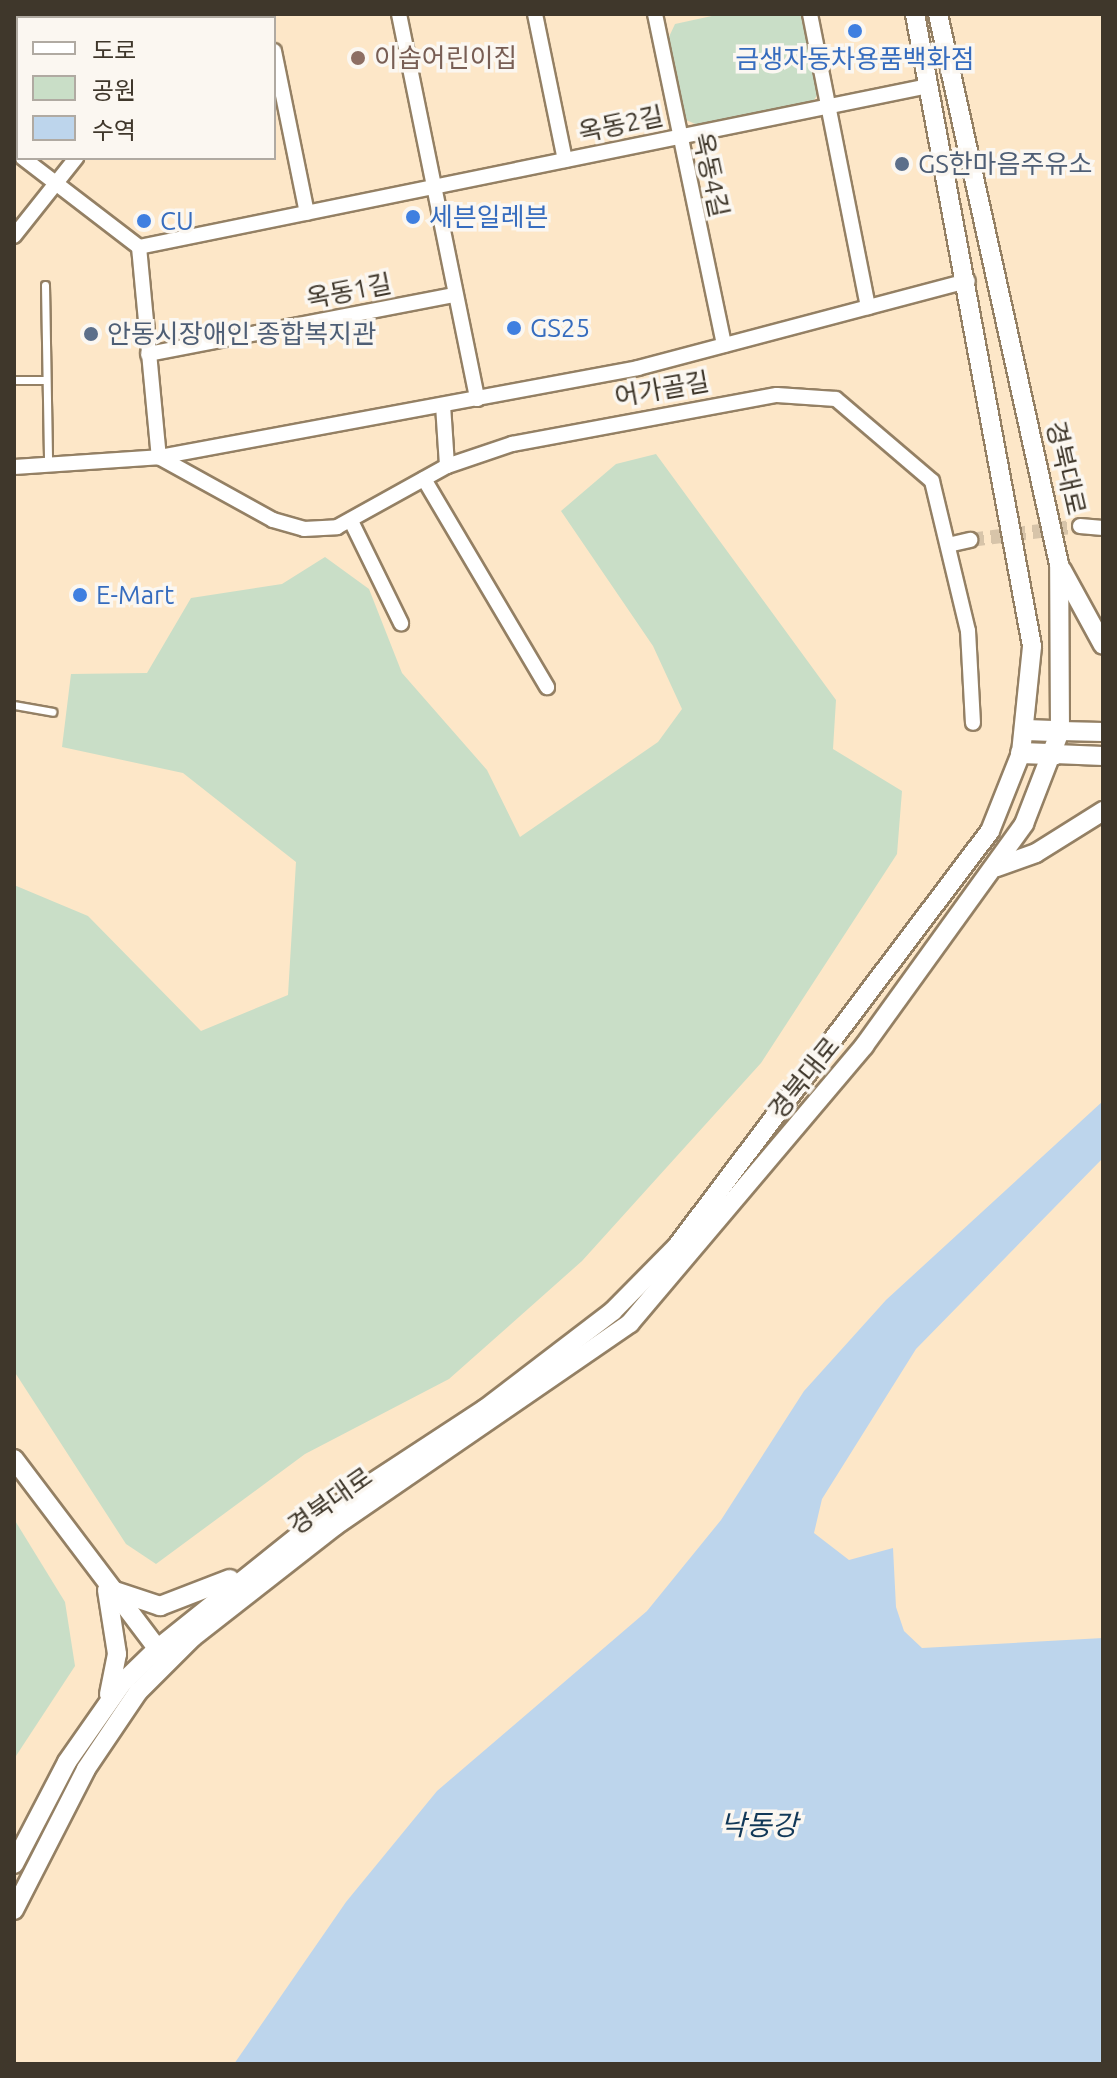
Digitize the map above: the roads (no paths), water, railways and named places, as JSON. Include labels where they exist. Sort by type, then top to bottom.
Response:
[{"type":"main road","points":[[1026,730],[1060,731]]},
{"type":"main road","points":[[1021,753],[1055,754]]},
{"type":"street","points":[[399,14],[477,399]]},
{"type":"street","name":"옥동2길","points":[[535,14],[565,160]]},
{"type":"street","points":[[810,14],[868,307]]},
{"type":"street","name":"경북대로","points":[[14,1864],[101,1714],[162,1656],[261,1564],[485,1409],[613,1311],[677,1246],[954,884],[990,831],[1021,753],[1026,730],[1032,646],[1022,559],[915,14]]},
{"type":"street","name":"경북대로","points":[[14,1910],[86,1769],[162,1656],[335,1526],[630,1323],[864,1046],[997,867],[1055,754],[1060,731],[1059,564],[938,14]]},
{"type":"street","name":"옥동4길","points":[[659,15],[677,137],[724,345]]},
{"type":"street","points":[[276,70],[280,108],[307,213]]},
{"type":"street","name":"옥동2길","points":[[139,247],[928,86]]},
{"type":"street","points":[[26,160],[139,247],[159,457]]},
{"type":"street","points":[[14,236],[74,160]]},
{"type":"street","points":[[14,467],[159,457],[477,399],[724,345],[968,281]]},
{"type":"street","name":"옥동1길","points":[[148,354],[455,295]]},
{"type":"street","name":"어가골길","points":[[159,457],[273,520],[304,529],[351,521],[447,466],[575,428],[777,395],[836,399],[854,407],[878,442],[923,467],[948,545],[968,631],[973,723]]},
{"type":"street","points":[[443,405],[447,466]]},
{"type":"street","points":[[424,479],[547,687]]},
{"type":"street","points":[[351,521],[401,623]]},
{"type":"street","points":[[1080,526],[1103,528]]},
{"type":"street","points":[[948,545],[970,540]]},
{"type":"street","points":[[1059,564],[1103,645]]},
{"type":"street","points":[[1060,731],[1103,732]]},
{"type":"street","points":[[1055,754],[1103,756]]},
{"type":"street","points":[[997,867],[1036,853],[1103,811]]},
{"type":"street","points":[[14,1459],[106,1587],[162,1656]]},
{"type":"street","points":[[106,1587],[160,1606],[261,1564]]},
{"type":"street","points":[[101,1714],[117,1666],[106,1587]]},
{"type":"lane","points":[[45,285],[48,467]]},
{"type":"lane","points":[[14,380],[46,380]]},
{"type":"lane","points":[[14,705],[52,712]]},
{"type":"water","name":"낙동강","points":[[1103,1101],[1103,1158],[916,1349],[822,1499],[814,1533],[849,1560],[893,1548],[896,1607],[904,1631],[922,1648],[1103,1638],[1103,2064],[234,2064],[346,1902],[437,1791],[647,1611],[721,1520],[804,1391],[886,1300]]},
{"type":"tunnel","points":[[970,540],[1080,526]]},
{"type":"place","name":"금생자동차용품백화점","points":[[855,31]]},
{"type":"place","name":"이솝어린이집","points":[[358,58]]},
{"type":"place","name":"GS한마음주유소","points":[[902,164]]},
{"type":"place","name":"세븐일레븐","points":[[413,217]]},
{"type":"place","name":"CU","points":[[144,221]]},
{"type":"place","name":"GS25","points":[[514,328]]},
{"type":"place","name":"안동시장애인 종합복지관","points":[[91,334]]},
{"type":"place","name":"E-Mart","points":[[80,595]]}]
